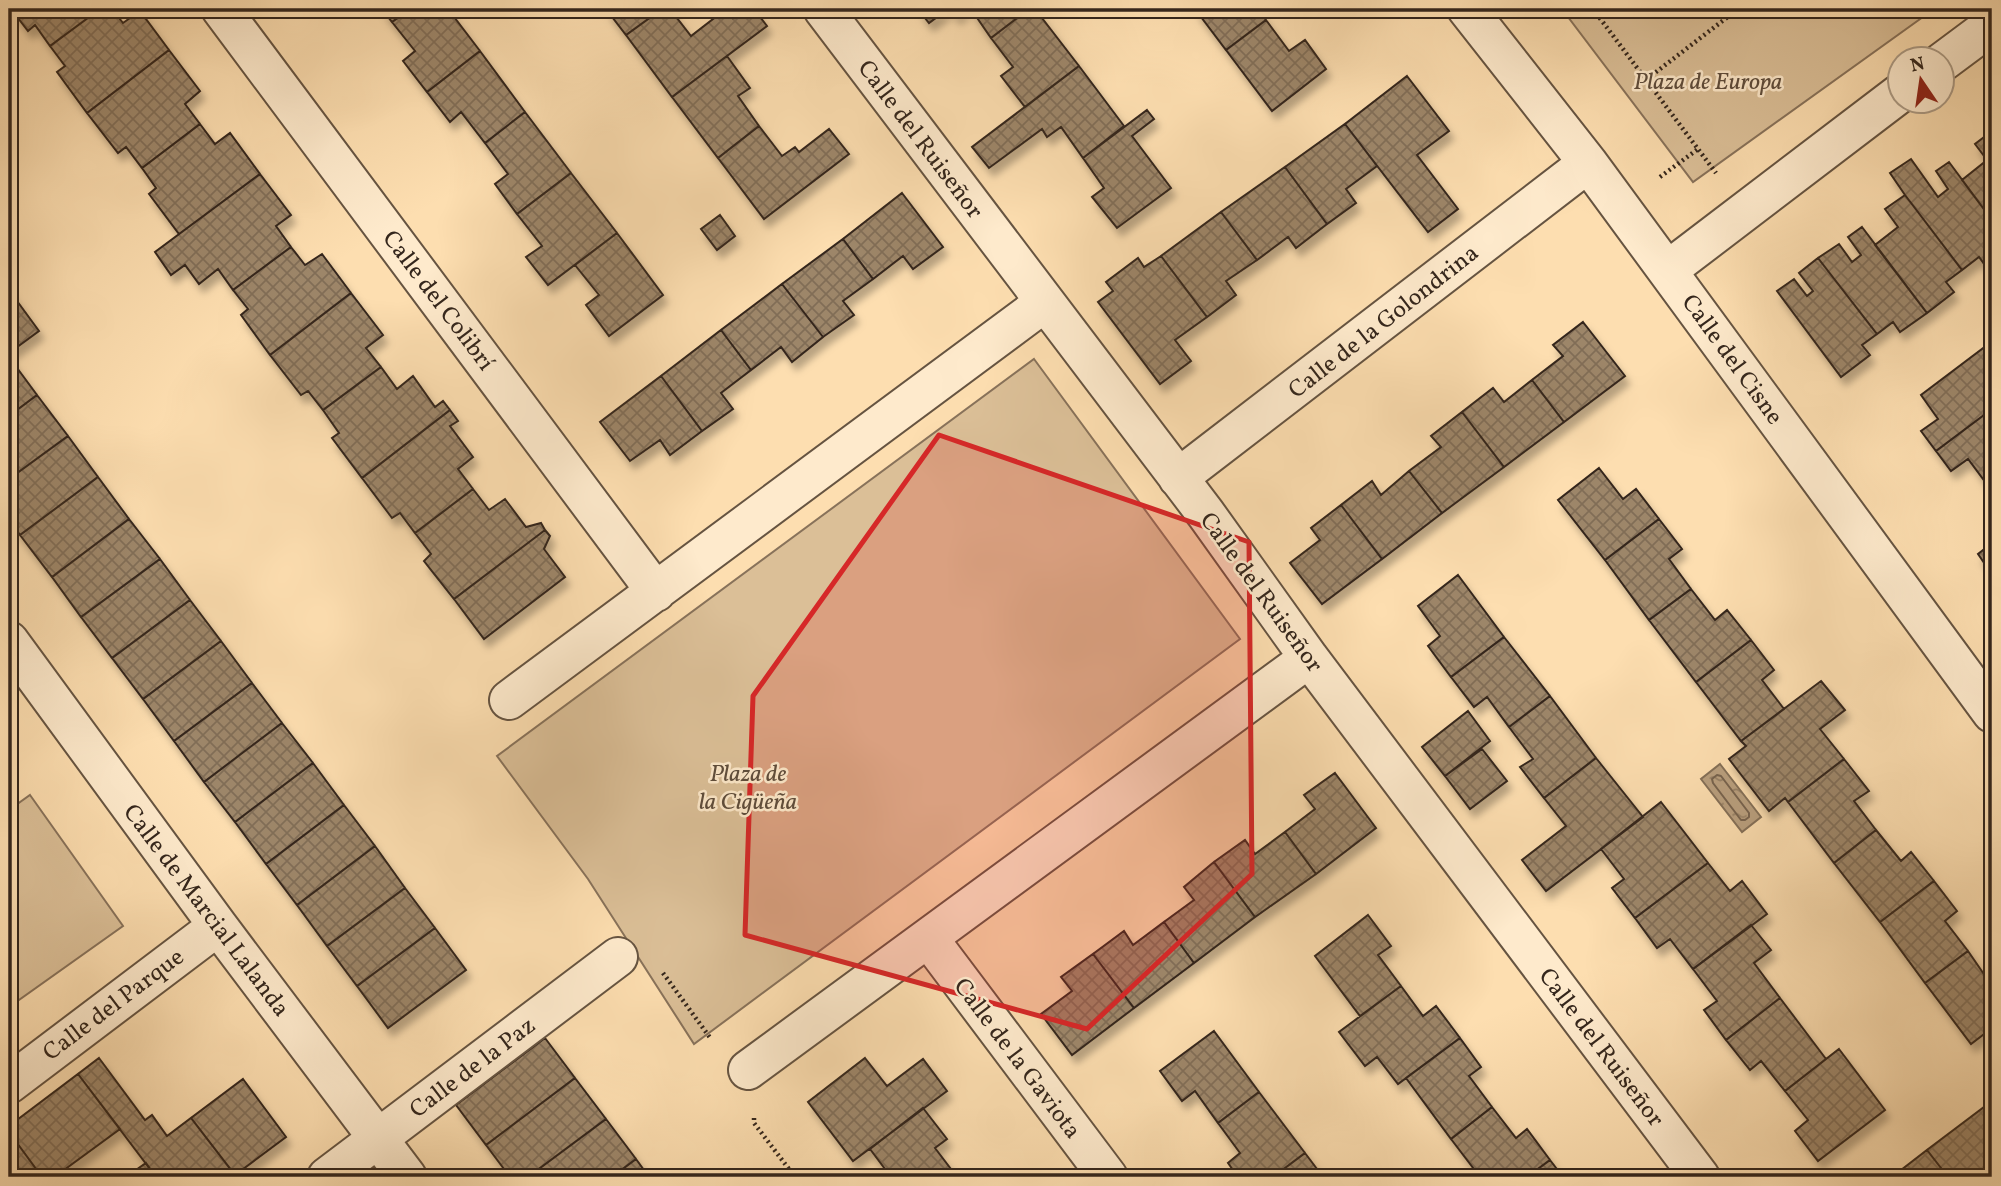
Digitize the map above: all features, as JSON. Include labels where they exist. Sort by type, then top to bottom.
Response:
[{"type":"street","name":"Calle del Colibrí","points":[[221,9],[656,592]]},
{"type":"street","name":"Calle del Ruiseñor","points":[[823,9],[1178,478],[1309,658],[1700,1177]]},
{"type":"street","name":"Calle del Cisne","points":[[1468,9],[1668,270],[1992,713]]},
{"type":"street","points":[[1955,53],[1992,25]]},
{"type":"street","points":[[1668,270],[1885,105]]},
{"type":"street","name":"Calle de la Golondrina","points":[[1178,478],[1588,163]]},
{"type":"street","points":[[509,700],[1044,303]]},
{"type":"street","name":"Calle de Marcial Lalanda","points":[[9,641],[218,926],[407,1177]]},
{"type":"street","points":[[748,1070],[1309,658]]},
{"type":"street","name":"Calle del Parque","points":[[9,1084],[218,926]]},
{"type":"street","name":"Calle de la Gaviota","points":[[929,939],[1108,1177]]},
{"type":"street","name":"Calle de la Paz","points":[[327,1177],[618,957]]},
{"type":"path","points":[[1593,9],[1744,211]]},
{"type":"path","points":[[1647,79],[1738,9]]},
{"type":"highlighted area","points":[[939,435],[1249,542],[1252,874],[1087,1029],[745,935],[753,696]]},
{"type":"green space","name":"Plaza de Europa","points":[[1562,9],[1934,9],[1693,182]]},
{"type":"green space","name":"Plaza de la Cigüeña","points":[[1034,359],[1240,639],[694,1044],[588,879],[497,756]]},
{"type":"green space","points":[[30,795],[123,926],[9,1007],[9,810]]},
{"type":"water","points":[[1720,764],[1761,817],[1742,832],[1701,779]]},
{"type":"building","points":[[11,9],[100,9],[50,46],[35,25],[28,31]]},
{"type":"building","points":[[100,9],[112,9],[123,23],[140,11],[169,50],[87,113],[57,72],[65,66],[50,46]]},
{"type":"building","points":[[382,9],[410,9],[392,22]]},
{"type":"building","points":[[410,9],[448,9],[480,51],[427,92],[403,61],[415,51],[392,22]]},
{"type":"building","points":[[606,9],[662,9],[626,35]]},
{"type":"building","points":[[662,9],[670,9],[691,36],[726,9],[733,18],[745,9],[754,9],[767,26],[672,97],[626,35]]},
{"type":"building","points":[[918,9],[948,9],[929,23]]},
{"type":"building","points":[[950,9],[966,9],[956,16]]},
{"type":"building","points":[[971,9],[1029,9],[991,38]]},
{"type":"building","points":[[1029,9],[1035,9],[1079,66],[1025,107],[1001,76],[1013,67],[991,38]]},
{"type":"building","points":[[1195,9],[1258,9],[1266,20],[1226,50]]},
{"type":"building","points":[[1266,20],[1289,51],[1305,40],[1326,69],[1272,111],[1226,50]]},
{"type":"building","points":[[169,50],[200,91],[185,104],[200,124],[142,168],[126,147],[118,153],[87,113]]},
{"type":"building","points":[[480,51],[525,112],[485,143],[461,112],[450,122],[427,92]]},
{"type":"building","points":[[727,56],[750,88],[738,96],[759,126],[718,158],[672,97]]},
{"type":"building","points":[[1079,66],[1124,126],[1083,158],[1061,127],[1047,137],[1042,129],[989,168],[972,147]]},
{"type":"building","points":[[1407,76],[1449,131],[1417,155],[1458,209],[1428,232],[1345,124]]},
{"type":"building","points":[[1147,110],[1154,119],[1132,136],[1171,188],[1117,228],[1092,197],[1104,188],[1083,158]]},
{"type":"building","points":[[525,112],[571,173],[517,214],[495,184],[508,174],[485,143]]},
{"type":"building","points":[[200,124],[215,144],[230,133],[260,174],[179,234],[149,194],[156,188],[142,168]]},
{"type":"building","points":[[1345,124],[1377,166],[1346,189],[1356,203],[1327,224],[1285,167]]},
{"type":"building","points":[[759,126],[782,156],[795,147],[799,152],[829,129],[849,154],[764,219],[718,158]]},
{"type":"building","points":[[1992,131],[1992,220],[1962,180],[1987,160],[1975,144]]},
{"type":"building","points":[[1911,159],[1938,197],[1948,189],[1936,171],[1949,162],[1992,220],[1992,264],[1987,268],[1979,257],[1962,270],[1905,195],[1890,173]]},
{"type":"building","points":[[1285,167],[1327,224],[1296,248],[1288,237],[1257,260],[1221,212]]},
{"type":"building","points":[[571,173],[617,233],[548,285],[526,257],[542,246],[517,214]]},
{"type":"building","points":[[260,174],[291,215],[276,226],[291,247],[233,290],[218,269],[199,284],[185,265],[171,275],[155,252]]},
{"type":"building","points":[[902,193],[943,247],[913,269],[903,256],[873,279],[843,239]]},
{"type":"building","points":[[1905,195],[1962,270],[1946,282],[1954,292],[1927,313],[1875,245],[1898,227],[1885,209]]},
{"type":"building","points":[[1221,212],[1257,260],[1226,281],[1236,295],[1207,317],[1161,256]]},
{"type":"building","points":[[720,215],[735,236],[717,250],[701,229]]},
{"type":"building","points":[[1862,227],[1927,313],[1900,332],[1893,322],[1877,334],[1818,258],[1839,244],[1852,262],[1861,255],[1848,237]]},
{"type":"building","points":[[617,233],[663,295],[609,336],[586,305],[599,295],[575,265]]},
{"type":"building","points":[[843,239],[873,279],[843,301],[854,315],[823,337],[782,284]]},
{"type":"building","points":[[291,247],[305,265],[322,254],[351,293],[270,355],[241,315],[248,309],[233,290]]},
{"type":"building","points":[[1161,256],[1207,317],[1175,340],[1191,361],[1160,384],[1098,302],[1113,291],[1106,282],[1138,258],[1144,267]]},
{"type":"building","points":[[1818,258],[1877,334],[1862,345],[1870,355],[1841,377],[1777,291],[1794,279],[1807,296],[1813,291],[1799,273]]},
{"type":"building","points":[[782,284],[823,337],[792,362],[781,347],[751,370],[721,330]]},
{"type":"building","points":[[9,290],[39,331],[9,353]]},
{"type":"building","points":[[351,293],[383,335],[366,348],[381,367],[323,410],[308,391],[301,395],[270,355]]},
{"type":"building","points":[[1583,322],[1625,376],[1564,422],[1532,380],[1563,356],[1553,345]]},
{"type":"building","points":[[721,330],[751,370],[721,393],[733,409],[702,431],[661,376]]},
{"type":"building","points":[[1986,346],[1992,354],[1992,409],[1936,451],[1921,431],[1938,419],[1921,395]]},
{"type":"building","points":[[9,357],[37,395],[9,416]]},
{"type":"building","points":[[381,367],[397,389],[413,376],[435,407],[443,401],[450,410],[362,478],[332,438],[339,433],[323,410]]},
{"type":"building","points":[[661,376],[702,431],[670,455],[660,440],[630,461],[600,422]]},
{"type":"building","points":[[1532,380],[1564,422],[1504,467],[1462,412],[1493,388],[1504,402]]},
{"type":"building","points":[[37,395],[68,436],[9,479],[9,416]]},
{"type":"building","points":[[1992,409],[1992,478],[1986,483],[1968,459],[1951,471],[1936,451]]},
{"type":"building","points":[[450,410],[458,421],[450,426],[473,457],[458,469],[473,489],[415,533],[400,513],[392,518],[362,478]]},
{"type":"building","points":[[1462,412],[1504,467],[1442,513],[1409,471],[1441,447],[1431,436]]},
{"type":"building","points":[[68,436],[98,477],[20,535],[9,519],[9,479]]},
{"type":"building","points":[[1599,468],[1623,499],[1636,489],[1659,519],[1605,560],[1558,500]]},
{"type":"building","points":[[1409,471],[1442,513],[1382,559],[1341,505],[1372,481],[1381,495]]},
{"type":"building","points":[[98,477],[129,519],[52,577],[20,535]]},
{"type":"building","points":[[473,489],[489,510],[505,499],[526,527],[541,523],[545,530],[454,599],[424,561],[431,554],[415,533]]},
{"type":"building","points":[[1341,505],[1382,559],[1322,604],[1290,563],[1320,540],[1311,528]]},
{"type":"building","points":[[1992,511],[1992,526],[1985,516]]},
{"type":"building","points":[[129,519],[160,559],[81,617],[52,577]]},
{"type":"building","points":[[1659,519],[1682,549],[1669,559],[1691,589],[1649,620],[1605,560]]},
{"type":"building","points":[[545,530],[550,536],[544,549],[565,577],[484,639],[454,599]]},
{"type":"building","points":[[1992,543],[1992,573],[1991,573],[1978,554]]},
{"type":"building","points":[[160,559],[190,600],[112,658],[81,617]]},
{"type":"building","points":[[1458,575],[1504,637],[1451,677],[1428,646],[1440,636],[1418,606]]},
{"type":"building","points":[[1691,589],[1715,620],[1727,610],[1751,640],[1696,682],[1649,620]]},
{"type":"building","points":[[190,600],[221,641],[143,699],[112,658]]},
{"type":"building","points":[[1504,637],[1550,696],[1509,727],[1487,697],[1474,707],[1451,677]]},
{"type":"building","points":[[1751,640],[1774,670],[1762,680],[1784,709],[1741,741],[1696,682]]},
{"type":"building","points":[[221,641],[252,683],[174,741],[143,699]]},
{"type":"building","points":[[1821,681],[1845,710],[1820,729],[1844,759],[1788,802],[1785,798],[1769,811],[1729,759],[1746,746],[1741,741]]},
{"type":"building","points":[[252,683],[282,723],[204,782],[174,741]]},
{"type":"building","points":[[1550,696],[1596,758],[1544,798],[1520,767],[1533,759],[1509,727]]},
{"type":"building","points":[[1468,711],[1490,741],[1445,776],[1422,747]]},
{"type":"building","points":[[282,723],[313,763],[235,822],[204,782]]},
{"type":"building","points":[[1482,749],[1507,781],[1470,809],[1445,776]]},
{"type":"building","points":[[1596,758],[1643,817],[1546,891],[1522,860],[1566,826],[1544,798]]},
{"type":"building","points":[[1844,759],[1869,791],[1854,801],[1876,830],[1834,863],[1788,802]]},
{"type":"building","points":[[313,763],[344,805],[266,864],[235,822]]},
{"type":"building","points":[[1335,773],[1376,828],[1316,874],[1285,832],[1315,809],[1304,795]]},
{"type":"building","points":[[1661,802],[1708,863],[1635,918],[1612,888],[1624,879],[1601,849]]},
{"type":"building","points":[[344,805],[375,846],[297,905],[266,864]]},
{"type":"building","points":[[1876,830],[1901,861],[1911,852],[1934,881],[1880,922],[1834,863]]},
{"type":"building","points":[[1285,832],[1316,874],[1255,917],[1214,862],[1245,840],[1255,854]]},
{"type":"building","points":[[375,846],[405,888],[327,946],[297,905]]},
{"type":"building","points":[[1214,862],[1255,917],[1194,963],[1164,922],[1194,900],[1184,887]]},
{"type":"building","points":[[1708,863],[1730,891],[1742,881],[1767,914],[1693,969],[1670,939],[1657,948],[1635,918]]},
{"type":"building","points":[[1934,881],[1957,911],[1945,921],[1968,951],[1925,983],[1880,922]]},
{"type":"building","points":[[405,888],[435,928],[357,986],[327,946]]},
{"type":"building","points":[[1368,915],[1391,946],[1378,955],[1401,986],[1360,1016],[1315,956]]},
{"type":"building","points":[[1164,922],[1194,963],[1134,1008],[1093,954],[1124,931],[1133,945]]},
{"type":"building","points":[[1751,925],[1771,950],[1754,963],[1780,998],[1726,1040],[1704,1010],[1717,1001],[1693,969]]},
{"type":"building","points":[[435,928],[466,970],[388,1028],[357,986]]},
{"type":"building","points":[[1968,951],[1990,983],[1992,981],[1992,1028],[1971,1044],[1925,983]]},
{"type":"building","points":[[1093,954],[1134,1008],[1072,1055],[1041,1014],[1072,991],[1061,977]]},
{"type":"building","points":[[1401,986],[1423,1016],[1436,1006],[1460,1038],[1398,1084],[1377,1057],[1365,1066],[1339,1032]]},
{"type":"building","points":[[1780,998],[1826,1059],[1785,1091],[1761,1061],[1750,1070],[1726,1040]]},
{"type":"building","points":[[1214,1031],[1259,1092],[1218,1123],[1195,1091],[1182,1101],[1160,1071]]},
{"type":"building","points":[[545,1038],[575,1078],[486,1145],[456,1105]]},
{"type":"building","points":[[1460,1038],[1481,1067],[1469,1076],[1492,1107],[1451,1139],[1406,1078]]},
{"type":"building","points":[[1839,1049],[1885,1110],[1818,1161],[1795,1131],[1808,1120],[1785,1091]]},
{"type":"building","points":[[99,1058],[145,1120],[152,1115],[167,1136],[191,1118],[235,1175],[156,1177],[78,1074]]},
{"type":"building","points":[[865,1058],[887,1086],[923,1059],[947,1091],[853,1161],[808,1102]]},
{"type":"building","points":[[78,1074],[120,1129],[60,1173],[63,1177],[42,1177],[9,1132],[9,1126]]},
{"type":"building","points":[[575,1078],[606,1119],[528,1177],[510,1177],[486,1145]]},
{"type":"building","points":[[243,1079],[286,1137],[235,1175],[191,1118]]},
{"type":"building","points":[[1259,1092],[1305,1153],[1273,1177],[1238,1177],[1228,1163],[1240,1153],[1218,1123]]},
{"type":"building","points":[[1988,1104],[1992,1110],[1992,1174],[1989,1170],[1979,1177],[1948,1177],[1927,1150]]},
{"type":"building","points":[[1492,1107],[1516,1138],[1527,1129],[1550,1160],[1527,1177],[1480,1177],[1451,1139]]},
{"type":"building","points":[[923,1108],[947,1139],[935,1148],[957,1177],[891,1177],[870,1149]]},
{"type":"building","points":[[606,1119],[636,1159],[612,1177],[528,1177]]},
{"type":"building","points":[[9,1132],[42,1177],[9,1177]]},
{"type":"building","points":[[1927,1150],[1948,1177],[1892,1177]]},
{"type":"building","points":[[1305,1153],[1323,1177],[1273,1177]]},
{"type":"building","points":[[636,1159],[649,1177],[612,1177]]},
{"type":"building","points":[[1550,1160],[1563,1177],[1527,1177]]},
{"type":"building","points":[[146,1163],[156,1177],[126,1177]]}]
